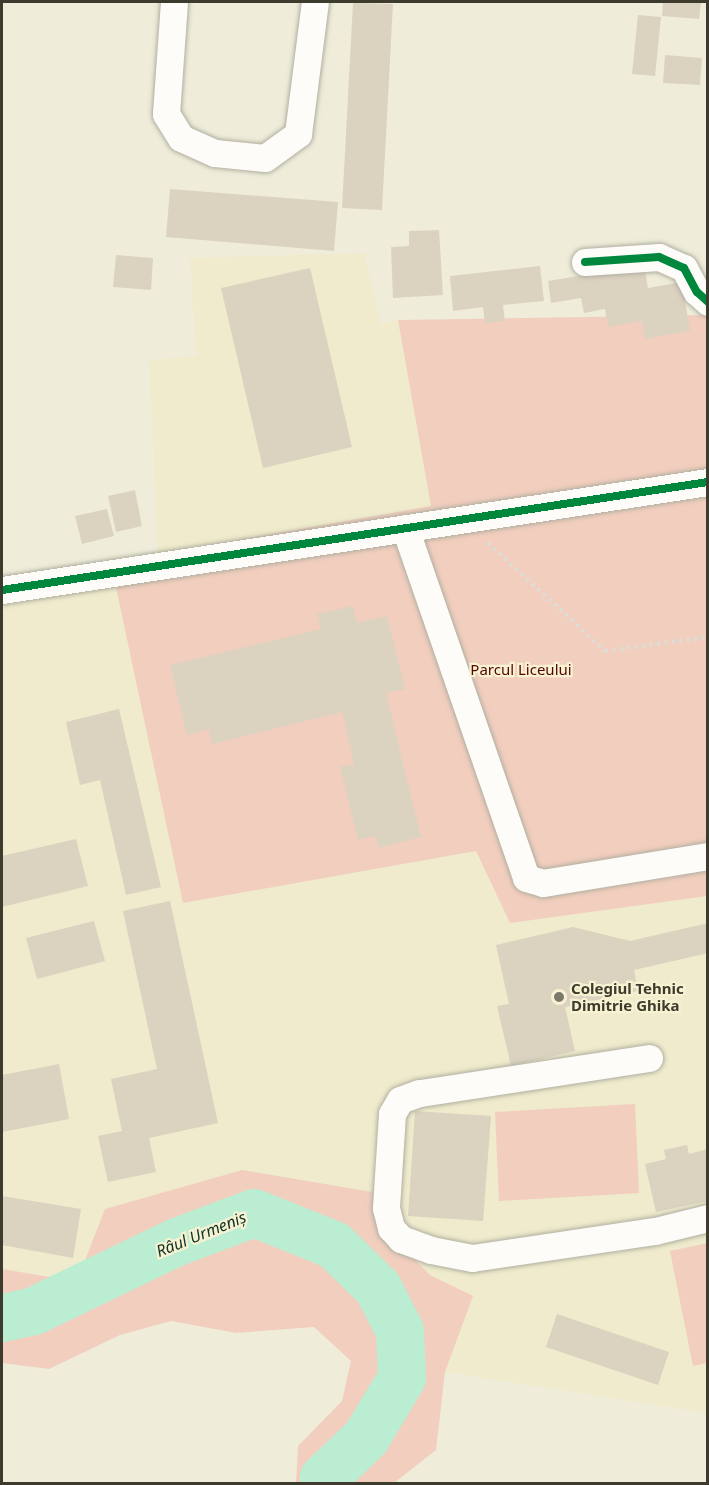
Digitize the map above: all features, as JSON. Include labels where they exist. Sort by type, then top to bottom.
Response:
[{"type":"street","points":[[174,2],[166,114],[180,138],[214,153],[265,158],[298,134],[315,2]]},
{"type":"street","points":[[585,262],[659,257],[684,268],[697,292],[708,302]]},
{"type":"street","points":[[2,590],[708,482]]},
{"type":"street","points":[[405,528],[526,878],[543,883],[708,856]]},
{"type":"street","points":[[649,1058],[419,1093],[400,1100],[392,1114],[386,1208],[391,1228],[401,1239],[431,1250],[472,1258],[526,1252],[655,1231],[708,1218]]},
{"type":"path","points":[[462,519],[605,651],[708,637]]},
{"type":"shaded area","points":[[364,253],[381,324],[398,320],[431,506],[158,554],[149,360],[196,356],[190,258]]},
{"type":"shaded area","points":[[114,578],[184,903],[476,851],[510,923],[707,896],[707,1413],[445,1372],[473,1296],[430,1275],[386,1231],[242,1170],[105,1209],[84,1263],[50,1277],[2,1269],[2,600]]},
{"type":"green space","name":"Parcul Liceului","points":[[707,315],[707,896],[510,923],[476,851],[183,903],[114,578],[158,554],[431,506],[398,320]]},
{"type":"green space","points":[[635,1104],[639,1193],[499,1201],[495,1112]]},
{"type":"green space","points":[[242,1170],[384,1194],[386,1231],[430,1275],[473,1296],[445,1372],[436,1450],[394,1483],[296,1483],[298,1446],[342,1401],[351,1361],[314,1327],[236,1333],[171,1321],[120,1335],[49,1369],[2,1363],[2,1269],[50,1277],[84,1263],[105,1209]]},
{"type":"green space","points":[[707,1243],[707,1363],[693,1366],[670,1251]]},
{"type":"building","points":[[663,2],[701,2],[699,19],[662,16]]},
{"type":"building","points":[[353,3],[393,4],[382,210],[342,208]]},
{"type":"building","points":[[638,15],[661,17],[655,76],[632,74]]},
{"type":"building","points":[[665,55],[702,58],[700,85],[663,83]]},
{"type":"building","points":[[170,189],[338,202],[334,251],[166,237]]},
{"type":"building","points":[[439,230],[443,295],[393,298],[391,247],[409,246],[409,231]]},
{"type":"building","points":[[116,255],[153,258],[151,290],[113,287]]},
{"type":"building","points":[[644,265],[648,288],[682,282],[690,331],[645,339],[642,321],[608,327],[605,309],[584,313],[581,298],[551,303],[548,281]]},
{"type":"building","points":[[540,266],[544,301],[503,305],[505,321],[485,323],[483,307],[453,311],[450,276]]},
{"type":"building","points":[[310,268],[352,447],[263,468],[221,288]]},
{"type":"building","points":[[135,490],[142,526],[116,532],[108,496]]},
{"type":"building","points":[[107,509],[114,536],[82,544],[75,516]]},
{"type":"building","points":[[353,606],[357,623],[387,616],[405,689],[386,693],[421,837],[378,848],[376,836],[358,840],[340,767],[354,764],[342,712],[212,744],[209,729],[187,735],[170,665],[321,629],[317,614]]},
{"type":"building","points":[[119,709],[161,887],[126,895],[100,780],[80,785],[66,722]]},
{"type":"building","points":[[76,839],[88,886],[2,907],[2,856]]},
{"type":"building","points":[[170,901],[218,1123],[149,1138],[156,1172],[108,1182],[98,1136],[122,1131],[111,1079],[157,1069],[123,911]]},
{"type":"building","points":[[94,921],[105,961],[37,979],[26,938]]},
{"type":"building","name":"Colegiul Tehnic Dimitrie Ghika","points":[[708,923],[708,953],[634,970],[638,991],[565,1007],[575,1051],[511,1066],[497,1006],[509,1004],[496,945],[573,927],[630,941]]},
{"type":"building","points":[[59,1064],[69,1119],[2,1132],[2,1075]]},
{"type":"building","points":[[415,1111],[491,1116],[483,1221],[408,1216]]},
{"type":"building","points":[[687,1145],[689,1154],[708,1149],[708,1201],[656,1212],[645,1164],[666,1159],[664,1150]]},
{"type":"building","points":[[2,1196],[81,1209],[73,1258],[2,1245]]},
{"type":"building","points":[[557,1314],[669,1352],[658,1385],[546,1347]]},
{"type":"waterway","name":"Râul Urmeniș","points":[[2,1318],[34,1311],[177,1242],[254,1213],[334,1245],[378,1288],[400,1331],[402,1378],[366,1438],[324,1478],[324,1484]]},
{"type":"cycle path","points":[[585,262],[659,257],[684,268],[697,292],[708,302]]},
{"type":"cycle path","points":[[2,590],[708,482]]},
{"type":"place","name":"Colegiul Tehnic Dimitrie Ghika","points":[[559,997]]}]
